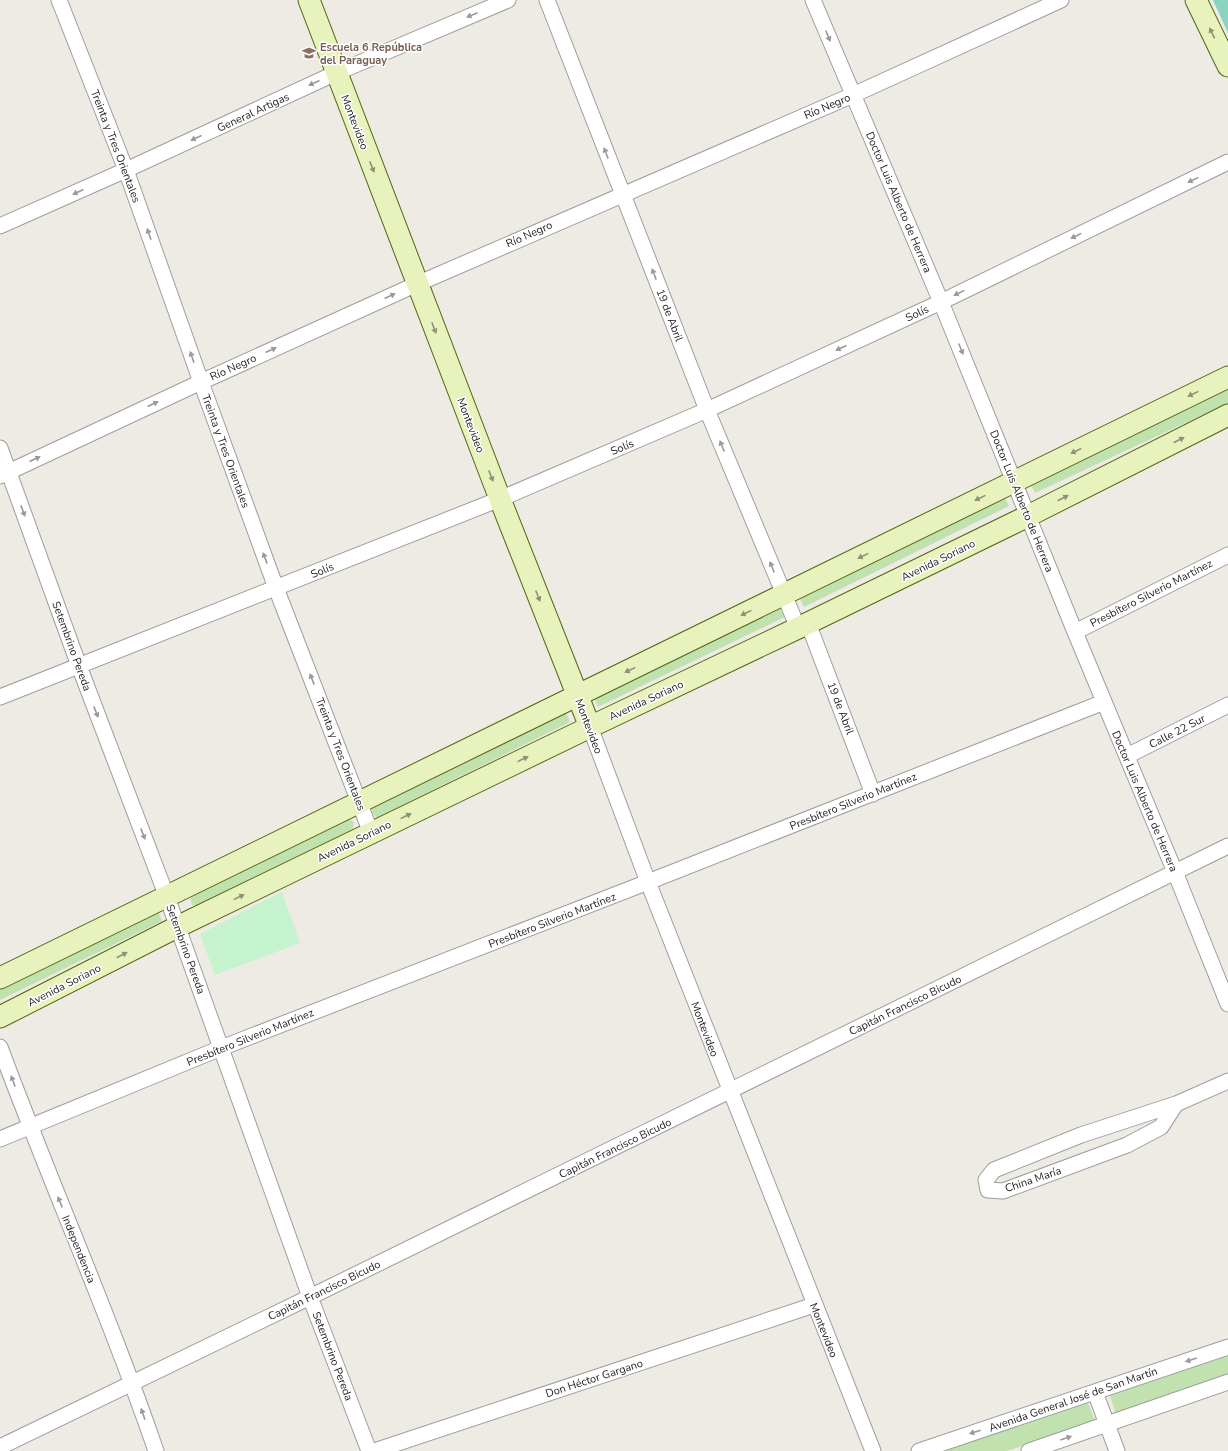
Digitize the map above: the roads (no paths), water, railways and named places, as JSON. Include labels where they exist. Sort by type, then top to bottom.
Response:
[{"type":"street","name":"Treinta y Tres Orientales","points":[[59,0],[126,170],[276,588],[371,833]]},
{"type":"street","name":"Montevideo","points":[[309,0],[500,499],[590,727],[648,882],[873,1451]]},
{"type":"street","name":"General Artigas","points":[[0,226],[126,170],[336,73],[508,0]]},
{"type":"street","name":"19 de Abril","points":[[547,0],[708,410],[784,595],[803,626],[873,794]]},
{"type":"street","name":"Doctor Luis Alberto de Herrera","points":[[813,0],[942,302],[1075,632],[1228,1004]]},
{"type":"street","name":"Río Negro","points":[[4,474],[201,382],[417,284],[853,95],[1061,0]]},
{"type":"street","points":[[1196,0],[1228,66]]},
{"type":"street","name":"Solís","points":[[0,697],[500,499],[708,410],[942,302],[1228,162]]},
{"type":"street","points":[[0,978],[1228,377]]},
{"type":"street","name":"Avenida Soriano","points":[[0,1017],[177,927],[590,727],[803,626],[1028,516],[1228,415]]},
{"type":"street","name":"Setembrino Pereda","points":[[0,448],[4,474],[167,897],[310,1297],[369,1451]]},
{"type":"street","name":"Presbítero Silverio Martínez","points":[[1075,632],[1228,555]]},
{"type":"street","name":"Presbítero Silverio Martínez","points":[[0,1139],[221,1048],[873,794],[1104,702]]},
{"type":"street","name":"Calle 22 Sur","points":[[1127,756],[1228,705]]},
{"type":"street","name":"Capitán Francisco Bicudo","points":[[0,1447],[310,1297],[1228,846]]},
{"type":"street","name":"Independencia","points":[[0,1047],[30,1127],[132,1382],[156,1451]]},
{"type":"street","name":"China María","points":[[1176,1104],[1161,1127],[1127,1145],[1002,1191],[988,1190],[986,1180],[994,1170],[1081,1135],[1176,1104],[1228,1081]]},
{"type":"street","name":"Don Héctor Gargano","points":[[374,1451],[814,1305]]},
{"type":"street","name":"Avenida General José de San Martín","points":[[919,1451],[1228,1347]]},
{"type":"street","points":[[1029,1451],[1228,1382]]},
{"type":"street","points":[[1095,1392],[1117,1451]]},
{"type":"place","name":"Escuela 6 República del Paraguay","points":[[309,53]]}]
